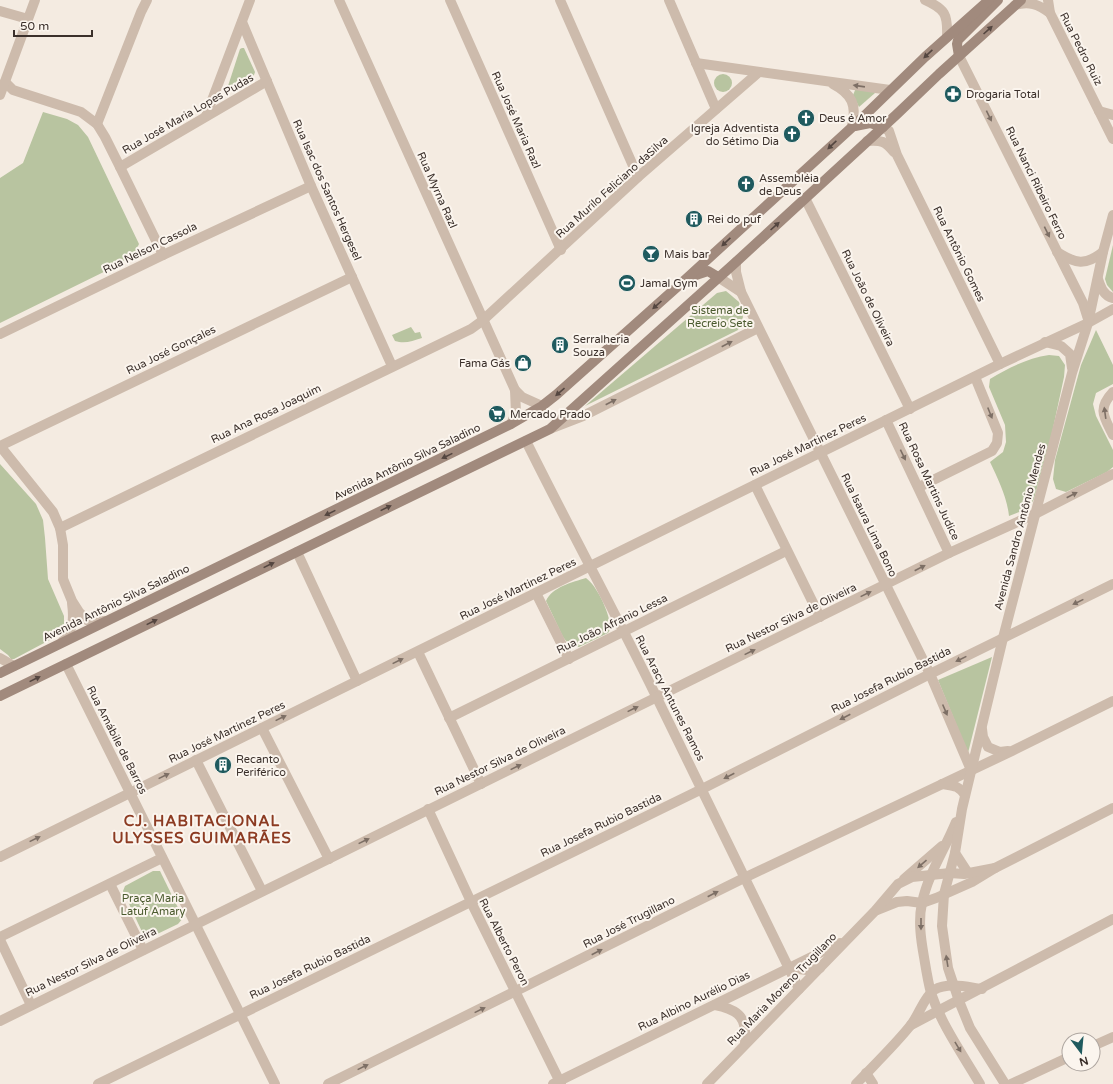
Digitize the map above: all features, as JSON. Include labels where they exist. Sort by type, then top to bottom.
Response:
[{"type":"main road","points":[[890,90],[986,0]]},
{"type":"main road","points":[[959,56],[957,44],[958,40],[998,0]]},
{"type":"main road","points":[[0,696],[550,429],[736,262],[1018,3]]},
{"type":"main road","name":"Avenida Antônio Silva Saladino","points":[[0,673],[511,424],[542,406],[686,279],[861,119],[890,90]]},
{"type":"main road","points":[[852,126],[870,123],[883,127]]},
{"type":"main road","points":[[686,279],[708,271],[718,277]]},
{"type":"street","points":[[0,96],[35,0]]},
{"type":"street","points":[[96,124],[147,0]]},
{"type":"street","points":[[206,116],[250,0]]},
{"type":"street","name":"Rua Myrna Razl","points":[[339,0],[514,390],[516,413],[511,424]]},
{"type":"street","name":"Rua José Maria Razl","points":[[450,0],[561,250]]},
{"type":"street","points":[[560,0],[638,177]]},
{"type":"street","points":[[669,0],[716,109]]},
{"type":"street","points":[[925,0],[936,5],[944,12],[948,25],[947,37]]},
{"type":"street","name":"Rua Pedro Ruiz","points":[[1048,0],[1050,12],[1113,139]]},
{"type":"street","name":"Rua Pedro Ruiz","points":[[1018,3],[1036,4],[1050,12]]},
{"type":"street","points":[[0,11],[28,19]]},
{"type":"street","name":"Rua Isac dos Santos Hergesel","points":[[242,22],[311,186],[392,366]]},
{"type":"street","name":"Rua Nanci Ribeiro Ferro","points":[[959,56],[1083,304],[1088,323]]},
{"type":"street","points":[[696,63],[890,90]]},
{"type":"street","name":"Rua Murilo Feliciano daSilva","points":[[482,321],[561,250],[638,177],[759,72]]},
{"type":"street","name":"Rua José Maria Lopes Pudas","points":[[120,167],[267,81]]},
{"type":"street","points":[[828,81],[846,92],[850,98],[854,112],[852,126]]},
{"type":"street","points":[[5,82],[13,90],[80,112],[96,124],[105,137],[163,255]]},
{"type":"street","points":[[0,96],[13,90]]},
{"type":"street","points":[[215,93],[219,101],[227,104]]},
{"type":"street","points":[[1099,110],[1113,115]]},
{"type":"street","name":"Rua Antônio Gomes","points":[[894,143],[894,124],[896,115]]},
{"type":"street","name":"Rua Antônio Gomes","points":[[883,127],[889,131],[897,155],[1000,364]]},
{"type":"street","name":"Rua Antônio Gomes","points":[[867,141],[874,140],[885,142],[897,155]]},
{"type":"street","name":"Rua Nelson Cassola","points":[[0,334],[163,255],[311,186]]},
{"type":"street","name":"Rua João de Oliveira","points":[[805,198],[910,408]]},
{"type":"street","name":"Avenida Sandro Antônio Mendes","points":[[1005,1084],[966,1021],[948,968],[942,926],[944,894],[955,853],[965,795],[1003,638],[1037,513],[1072,373],[1088,323],[1103,252],[1112,220]]},
{"type":"street","points":[[1057,252],[1073,261],[1080,262],[1089,261],[1103,252]]},
{"type":"street","name":"Rua Isaura Lima Bono","points":[[736,262],[736,272],[741,292],[930,674],[971,770]]},
{"type":"street","name":"Rua José Gonçales","points":[[0,446],[352,277]]},
{"type":"street","points":[[718,277],[741,292]]},
{"type":"street","points":[[1098,279],[1104,294],[1107,297],[1113,298]]},
{"type":"street","name":"Rua José Martinez Peres","points":[[0,857],[910,408],[1045,342],[1088,323],[1113,309]]},
{"type":"street","name":"Rua Ana Rosa Joaquim","points":[[60,528],[471,329],[482,321]]},
{"type":"street","points":[[550,429],[583,416],[758,328]]},
{"type":"street","points":[[1045,342],[1060,346],[1070,354],[1072,360],[1072,373]]},
{"type":"street","points":[[919,487],[992,451],[997,443],[998,433],[975,377]]},
{"type":"street","points":[[514,390],[522,397],[542,406]]},
{"type":"street","points":[[1113,392],[1105,400],[1103,408],[1105,419],[1113,435]]},
{"type":"street","name":"Rua Rosa Martins Judice","points":[[886,420],[949,553]]},
{"type":"street","name":"Rua Aracy Antunes Ramos","points":[[526,441],[657,698],[799,989]]},
{"type":"street","points":[[0,446],[53,512],[60,528],[63,579],[72,601],[79,612],[87,620],[92,622],[105,621]]},
{"type":"street","name":"Rua Nestor Silva de Oliveira","points":[[0,1021],[949,553],[1037,513],[1113,474]]},
{"type":"street","points":[[755,485],[786,551],[820,617]]},
{"type":"street","points":[[1011,524],[1017,524],[1023,527],[1030,539]]},
{"type":"street","name":"Rua João Afranio Lessa","points":[[450,718],[786,551]]},
{"type":"street","points":[[297,552],[358,681]]},
{"type":"street","name":"Rua Josefa Rubio Bastida","points":[[98,1084],[702,789],[1113,584]]},
{"type":"street","points":[[536,593],[569,659]]},
{"type":"street","points":[[62,642],[68,636],[73,622],[72,601]]},
{"type":"street","points":[[418,652],[481,784]]},
{"type":"street","points":[[0,658],[14,666]]},
{"type":"street","name":"Rua Amábile de Barros","points":[[66,664],[275,1084]]},
{"type":"street","name":"Rua José Trugillano","points":[[328,1084],[744,878],[1012,751],[1113,701]]},
{"type":"street","points":[[262,728],[329,859]]},
{"type":"street","points":[[982,728],[983,737],[988,747],[1000,752],[1012,751]]},
{"type":"street","points":[[196,760],[262,892]]},
{"type":"street","points":[[942,784],[955,785],[960,788],[965,795]]},
{"type":"street","points":[[922,904],[972,882],[995,868],[1113,808]]},
{"type":"street","name":"Avenida Sandro Antônio Mendes","points":[[962,809],[931,875],[922,904],[920,922],[921,942],[931,993],[947,1028],[980,1084]]},
{"type":"street","name":"Rua Alberto Peron","points":[[428,810],[471,902],[516,992],[557,1083]]},
{"type":"street","name":"Rua Maria Moreno Trugillano","points":[[707,1084],[745,1043],[874,912],[898,884],[945,844]]},
{"type":"street","points":[[955,853],[968,873]]},
{"type":"street","points":[[31,1005],[0,938],[162,858]]},
{"type":"street","points":[[931,875],[968,873],[995,868]]},
{"type":"street","name":"Rua Maria Moreno Trugillano","points":[[898,884],[912,877],[931,875]]},
{"type":"street","points":[[110,884],[143,950]]},
{"type":"street","name":"Rua Maria Moreno Trugillano","points":[[874,912],[897,902],[907,901],[922,904]]},
{"type":"street","points":[[911,1026],[1113,919]]},
{"type":"street","name":"Rua Albino Aurélio Dias","points":[[557,1083],[846,940]]},
{"type":"street","points":[[789,968],[808,970],[820,968]]},
{"type":"street","points":[[856,1084],[911,1026],[931,993],[944,986],[954,985],[982,989]]},
{"type":"street","points":[[966,1021],[967,1010],[971,1001],[982,989]]},
{"type":"street","points":[[715,1005],[727,1007],[744,1020],[746,1031],[745,1043]]},
{"type":"street","points":[[911,1026],[923,1022],[933,1021],[947,1028]]},
{"type":"street","points":[[1101,1042],[1113,1037]]},
{"type":"street","points":[[1011,1084],[1061,1061]]},
{"type":"street","points":[[866,1073],[873,1084]]},
{"type":"green space","points":[[244,48],[255,72],[254,75],[231,90],[228,89],[228,86],[240,49]]},
{"type":"green space","points":[[719,74],[727,74],[732,79],[730,90],[727,92],[719,92],[714,87],[714,79]]},
{"type":"green space","points":[[856,88],[874,91],[875,93],[859,107],[853,95]]},
{"type":"green space","points":[[43,112],[67,119],[78,125],[88,137],[139,244],[134,254],[120,264],[0,323],[0,178],[23,163]]},
{"type":"green space","points":[[1113,245],[1113,292],[1107,285],[1105,279]]},
{"type":"green space","name":"Sistema de Recreio Sete","points":[[726,291],[739,302],[743,317],[738,330],[585,406],[717,293]]},
{"type":"green space","points":[[411,327],[415,333],[420,332],[422,338],[405,342],[395,341],[392,335]]},
{"type":"green space","points":[[1096,330],[1113,365],[1113,384],[1096,393],[1093,404],[1096,416],[1113,450],[1113,467],[1107,472],[1066,492],[1056,489],[1053,479],[1055,460],[1081,365]]},
{"type":"green space","points":[[1049,355],[1059,356],[1065,365],[1064,377],[1052,433],[1034,499],[1029,508],[1009,516],[1004,495],[990,462],[1003,452],[1006,442],[1005,425],[989,387],[990,379],[1018,364],[1033,358]]},
{"type":"green space","points":[[0,464],[36,504],[43,520],[48,579],[64,616],[64,624],[61,634],[14,659],[11,659],[0,649]]},
{"type":"green space","points":[[586,578],[594,587],[604,605],[609,618],[610,628],[608,633],[579,647],[570,646],[563,637],[546,601],[553,592],[558,589],[569,583]]},
{"type":"green space","points":[[992,657],[968,753],[938,680]]},
{"type":"green space","name":"Praça Maria Latuf Amary","points":[[153,871],[160,871],[183,918],[178,924],[151,937],[144,936],[123,891],[125,886]]},
{"type":"place","name":"Drogaria Total","points":[[953,94]]},
{"type":"place","name":"Deus é Amor","points":[[806,118]]},
{"type":"place","name":"Igreja Adventista do Sétimo Dia","points":[[792,134]]},
{"type":"place","name":"Assembléia de Deus","points":[[746,184]]},
{"type":"place","name":"Rei do puf","points":[[694,219]]},
{"type":"place","name":"Mais bar","points":[[651,254]]},
{"type":"place","name":"Jamal Gym","points":[[627,283]]},
{"type":"place","name":"Serralheria Souza","points":[[560,345]]},
{"type":"place","name":"Fama Gás","points":[[523,363]]},
{"type":"place","name":"Mercado Prado","points":[[497,414]]},
{"type":"place","name":"Recanto Periférico","points":[[223,765]]},
{"type":"district","name":"CJ. HABITACIONAL ULYSSES GUIMARÃES","points":[[202,830]]}]
